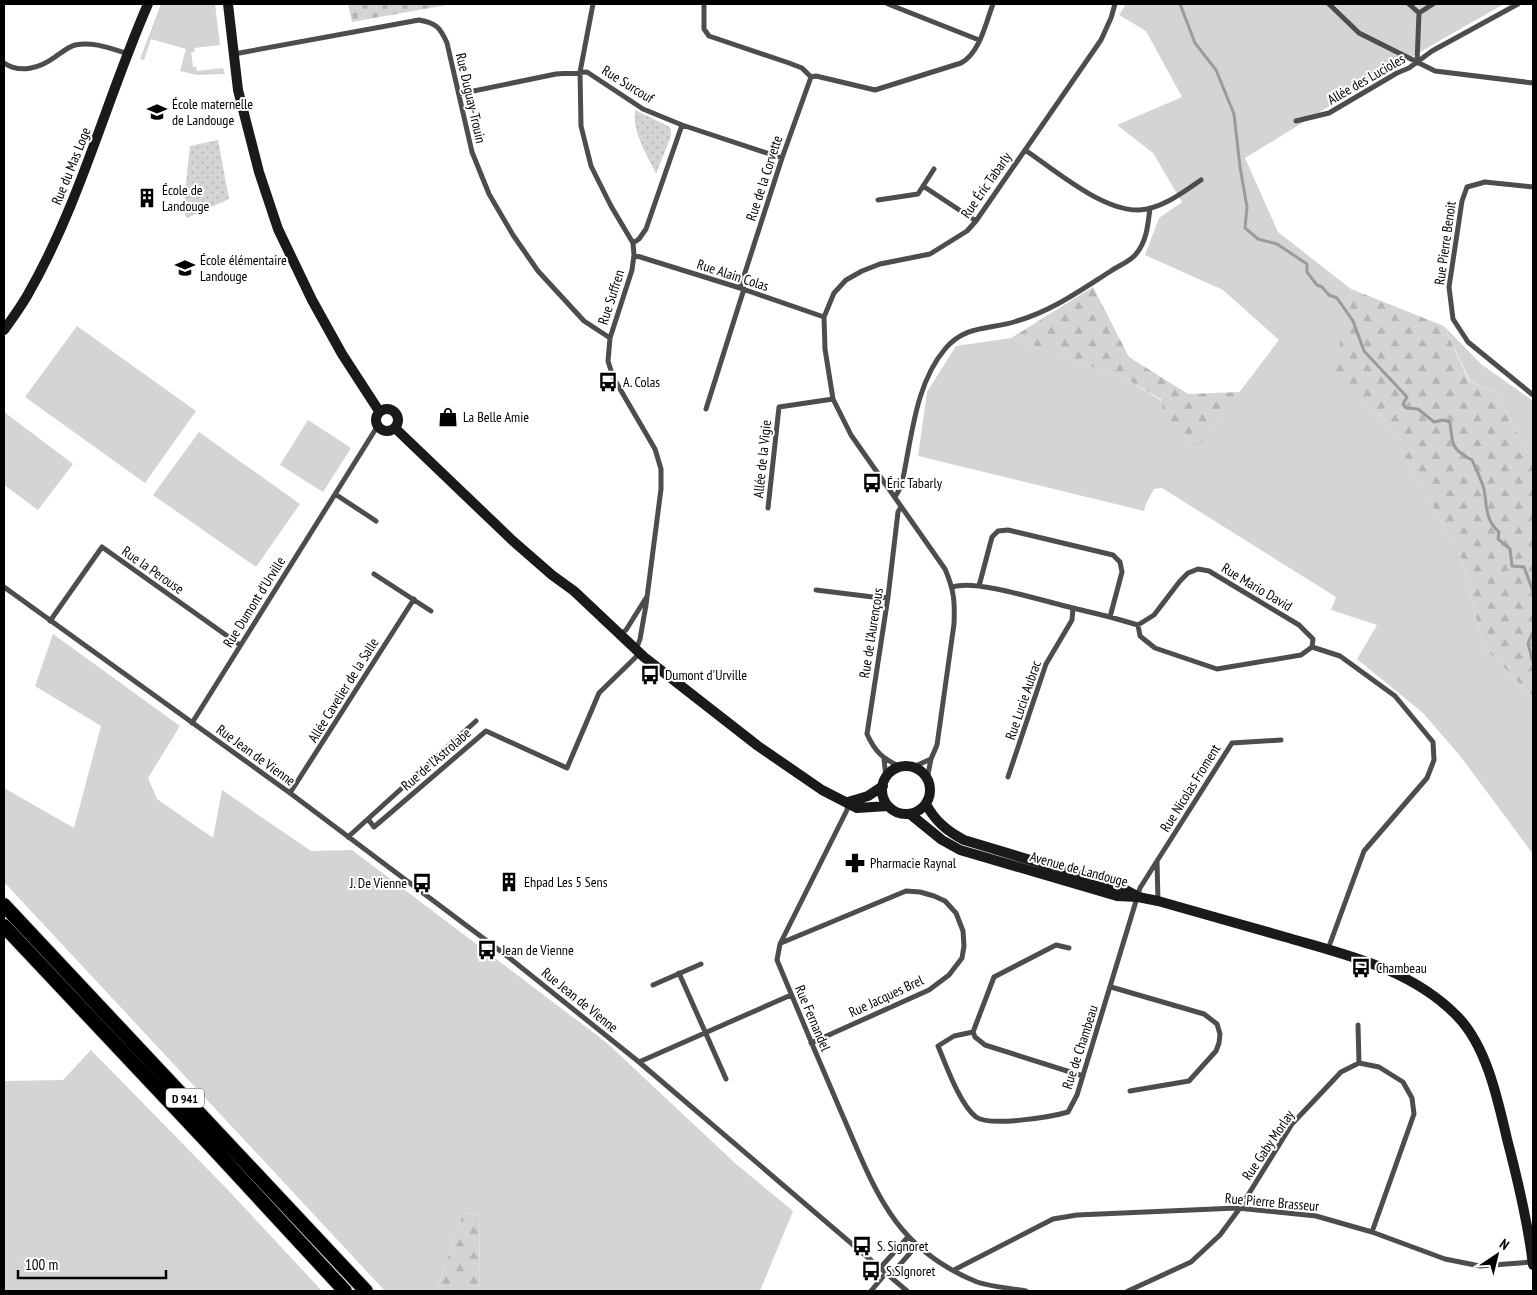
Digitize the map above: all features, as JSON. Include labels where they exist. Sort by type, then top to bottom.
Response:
[{"type":"highway","name":"D 941","points":[[4,905],[366,1291]]},
{"type":"highway","name":"D 941","points":[[4,926],[345,1291]]},
{"type":"main road","name":"Rue du Mas Loge","points":[[4,330],[27,296],[56,239],[95,145],[148,4]]},
{"type":"main road","points":[[228,4],[238,90],[259,172],[278,228],[315,305],[342,354],[379,411]]},
{"type":"main road","points":[[387,409],[394,411],[398,418],[398,425],[388,432],[378,427],[376,417],[379,411],[387,409]]},
{"type":"main road","points":[[395,428],[513,541],[552,575],[574,591],[638,651],[758,746],[822,790],[857,808],[888,806]]},
{"type":"main road","points":[[848,802],[868,796],[895,769],[913,767],[924,774],[927,779],[930,791],[926,804],[910,814],[897,813],[884,800],[884,782]]},
{"type":"main road","name":"Avenue de Landouge","points":[[926,804],[934,818],[948,831],[964,840],[1120,886],[1138,897]]},
{"type":"main road","name":"Avenue de Landouge","points":[[910,814],[942,840],[960,850],[1117,896],[1138,897]]},
{"type":"main road","points":[[1138,897],[1158,901],[1371,962],[1408,979],[1432,995],[1459,1018],[1478,1046],[1499,1106],[1518,1182],[1533,1266]]},
{"type":"street","name":"Rue Suffren","points":[[593,4],[580,72],[581,126],[591,166],[611,206],[633,243],[634,255],[632,270],[610,338],[608,360],[613,377],[655,449],[661,470],[661,489],[648,596],[638,651]]},
{"type":"street","points":[[704,4],[704,29],[708,36],[802,68],[810,77],[816,76],[874,90],[961,63],[968,59],[979,40],[993,4]]},
{"type":"street","points":[[888,4],[979,40]]},
{"type":"street","name":"Rue Éric Tabarly","points":[[953,587],[945,569],[851,434],[833,399],[825,349],[824,317],[834,293],[846,280],[880,264],[930,254],[967,231],[976,221],[1101,40],[1115,4]]},
{"type":"street","points":[[1329,4],[1360,33],[1435,71],[1533,83]]},
{"type":"street","points":[[1409,4],[1419,13]]},
{"type":"street","points":[[1419,13],[1433,4]]},
{"type":"street","name":"Allée des Lucioles","points":[[1296,121],[1329,113],[1417,63],[1432,51],[1518,4]]},
{"type":"street","points":[[1417,63],[1419,13]]},
{"type":"street","name":"Rue Duguay-Trouin","points":[[233,54],[419,20],[432,22],[442,31],[447,43],[472,152],[489,194],[513,235],[538,271],[584,321],[610,338]]},
{"type":"street","points":[[4,63],[22,70],[33,68],[53,59],[74,46],[83,44],[103,46],[129,54]]},
{"type":"street","name":"Rue Surcouf","points":[[458,94],[556,74],[587,72],[643,109],[682,125],[782,158]]},
{"type":"street","name":"Rue de la Corvette","points":[[706,410],[782,158],[810,77]]},
{"type":"street","points":[[633,243],[639,239],[646,229],[682,125]]},
{"type":"street","points":[[1025,150],[1100,200],[1118,208],[1140,210],[1165,203],[1201,180]]},
{"type":"street","points":[[878,200],[918,194],[934,169]]},
{"type":"street","name":"Rue Pierre Benoit","points":[[1533,187],[1485,182],[1467,187],[1462,200],[1449,287],[1453,318],[1468,342],[1533,395]]},
{"type":"street","points":[[923,186],[976,221]]},
{"type":"street","points":[[894,497],[899,490],[903,478],[922,387],[945,348],[964,334],[984,326],[1017,322],[1059,304],[1136,255],[1146,235],[1150,208]]},
{"type":"street","name":"Rue Alain Colas","points":[[634,255],[824,317]]},
{"type":"street","name":"Allée de la Vigie","points":[[768,508],[779,407],[833,399]]},
{"type":"street","name":"Rue Dumont d'Urville","points":[[192,723],[378,427]]},
{"type":"street","points":[[335,494],[376,521]]},
{"type":"street","name":"Rue de l'Aurençous","points":[[901,507],[898,512],[888,597],[867,734],[871,743],[884,759],[901,767]]},
{"type":"street","points":[[980,586],[992,537],[998,531],[1008,530],[1094,550],[1113,555],[1120,562],[1122,572],[1110,617]]},
{"type":"street","name":"Rue la Perouse","points":[[50,621],[102,547],[240,645]]},
{"type":"street","name":"Rue Mario David","points":[[1138,625],[1154,615],[1188,573],[1198,569],[1209,571],[1299,624],[1313,639],[1312,647]]},
{"type":"street","points":[[374,574],[431,611]]},
{"type":"street","points":[[927,779],[931,759],[937,745],[954,624],[955,605],[953,587],[959,585],[980,586],[1138,625],[1140,636],[1155,648],[1217,669],[1301,655],[1312,647],[1340,656],[1394,696],[1433,742],[1434,760],[1428,778],[1364,851],[1328,950]]},
{"type":"street","name":"Rue Jean de Vienne","points":[[4,587],[290,793],[507,956],[638,1062],[907,1291]]},
{"type":"street","points":[[816,590],[881,598],[888,597]]},
{"type":"street","name":"Rue Suffren","points":[[620,634],[626,630],[648,596]]},
{"type":"street","name":"Allée Cavelier de la Salle","points":[[290,793],[414,599]]},
{"type":"street","name":"Rue Lucie Aubrac","points":[[1008,777],[1046,664],[1072,620],[1073,608]]},
{"type":"street","name":"Rue de l'Astrolabe","points":[[368,819],[374,827],[486,731],[567,768],[599,693],[638,651]]},
{"type":"street","name":"Rue de l'Astrolabe","points":[[348,837],[476,721]]},
{"type":"street","name":"Rue Nicolas Froment","points":[[1138,897],[1140,888],[1232,743],[1281,740]]},
{"type":"street","points":[[884,759],[884,782]]},
{"type":"street","points":[[913,767],[931,759]]},
{"type":"street","name":"Rue Fernandel","points":[[848,802],[847,810],[780,944],[777,960],[877,1194],[887,1212],[917,1245],[954,1270],[979,1282],[1026,1291]]},
{"type":"street","points":[[1158,862],[1158,901]]},
{"type":"street","name":"Rue Jacques Brel","points":[[780,944],[906,891],[920,892],[945,901],[956,913],[963,931],[964,946],[962,958],[949,975],[930,990],[811,1042]]},
{"type":"street","name":"Rue de Chambeau","points":[[973,1032],[954,1036],[938,1046],[964,1105],[977,1118],[996,1122],[1051,1117],[1068,1112],[1078,1095],[1138,897]]},
{"type":"street","points":[[1069,948],[1056,945],[994,978],[973,1032],[985,1045],[1084,1076]]},
{"type":"street","points":[[653,985],[701,964]]},
{"type":"street","points":[[679,973],[726,1079]]},
{"type":"street","points":[[1110,987],[1204,1014],[1217,1024],[1220,1034],[1216,1050],[1189,1081],[1130,1090]]},
{"type":"street","points":[[638,1062],[791,995]]},
{"type":"street","points":[[1358,1025],[1359,1064],[1379,1067],[1403,1082],[1412,1098],[1414,1114],[1372,1232]]},
{"type":"street","name":"Rue Gaby Morlay","points":[[1128,1291],[1191,1262],[1220,1235],[1240,1208],[1292,1124],[1341,1072],[1359,1064]]},
{"type":"street","name":"Rue Pierre Brasseur","points":[[954,1270],[1053,1219],[1077,1214],[1240,1208],[1316,1216],[1372,1232],[1445,1259],[1480,1266],[1533,1262]]},
{"type":"street","points":[[880,1268],[908,1237]]},
{"type":"street","points":[[871,1291],[917,1245]]},
{"type":"green space","points":[[161,4],[215,4],[220,45],[194,48],[195,52],[191,52],[193,67],[196,67],[197,71],[223,68],[225,74],[197,75],[180,71],[186,49],[151,39],[144,60],[140,59]]},
{"type":"green space","points":[[348,4],[452,4],[352,22]]},
{"type":"green space","points":[[1126,4],[1504,4],[1385,72],[1245,158],[1278,232],[1351,289],[1333,382],[1382,416],[1461,557],[1483,646],[1533,695],[1533,854],[1461,757],[1423,713],[1357,659],[1377,625],[1331,610],[1336,597],[1162,488],[1154,489],[1144,511],[918,456],[927,392],[956,346],[1011,338],[1126,379],[1162,401],[1165,429],[1197,448],[1279,340],[1223,290],[1145,255],[1159,218],[1182,202],[1153,153],[1117,125],[1182,97],[1146,31],[1119,15]]},
{"type":"green space","points":[[635,110],[671,129],[671,136],[656,174],[638,135]]},
{"type":"green space","points":[[218,140],[229,199],[187,218],[183,211],[190,146]]},
{"type":"green space","points":[[1093,287],[1129,357],[1188,394],[1240,392],[1197,448],[1164,429],[1162,400],[1126,379],[1011,338]]},
{"type":"green space","points":[[1351,289],[1444,326],[1469,381],[1496,393],[1533,464],[1533,695],[1483,646],[1461,557],[1382,416],[1332,382]]},
{"type":"green space","points":[[77,326],[196,411],[145,483],[25,397]]},
{"type":"green space","points":[[1444,326],[1481,364],[1533,401],[1533,464],[1496,393],[1470,381]]},
{"type":"green space","points":[[4,412],[73,464],[38,510],[4,485]]},
{"type":"green space","points":[[308,420],[351,448],[323,492],[280,465]]},
{"type":"green space","points":[[199,432],[300,504],[256,567],[153,495]]},
{"type":"green space","points":[[53,634],[180,726],[148,778],[157,799],[213,838],[222,790],[311,851],[352,850],[607,1043],[736,1164],[793,1211],[760,1291],[479,1291],[480,1215],[463,1213],[436,1291],[385,1291],[4,882],[4,788],[74,828],[101,726],[35,686]]},
{"type":"green space","points":[[91,1050],[228,1190],[322,1291],[4,1291],[4,1081],[63,1080]]},
{"type":"green space","points":[[463,1213],[480,1215],[479,1291],[436,1291]]},
{"type":"waterway","points":[[1180,4],[1195,43],[1216,70],[1234,114],[1247,207],[1245,228],[1258,239],[1277,244],[1307,264],[1307,272],[1317,285],[1322,287],[1329,295],[1337,298],[1353,321],[1364,351],[1407,397],[1403,404],[1406,408],[1418,409],[1434,422],[1443,420],[1450,422],[1454,446],[1460,453],[1472,460],[1480,478],[1489,518],[1499,532],[1498,539],[1510,549],[1512,566],[1524,567],[1533,591]]},
{"type":"waterway","points":[[1533,632],[1528,643],[1533,663]]},
{"type":"place","name":"École maternelle de Landouge","points":[[157,112]]},
{"type":"place","name":"École de Landouge","points":[[147,198]]},
{"type":"place","name":"École élémentaire Landouge","points":[[185,268]]},
{"type":"place","name":"A. Colas","points":[[608,382]]},
{"type":"place","name":"La Belle Amie","points":[[448,417]]},
{"type":"place","name":"Éric Tabarly","points":[[872,483]]},
{"type":"place","name":"Dumont d'Urville","points":[[650,675]]},
{"type":"place","name":"Pharmacie Raynal","points":[[855,863]]},
{"type":"place","name":"Ehpad Les 5 Sens","points":[[509,882]]},
{"type":"place","name":"J. De Vienne","points":[[422,883]]},
{"type":"place","name":"Jean de Vienne","points":[[487,950]]},
{"type":"place","name":"Chambeau","points":[[1361,968]]},
{"type":"place","name":"S. Signoret","points":[[862,1246]]},
{"type":"place","name":"S.SIgnoret","points":[[871,1271]]}]
